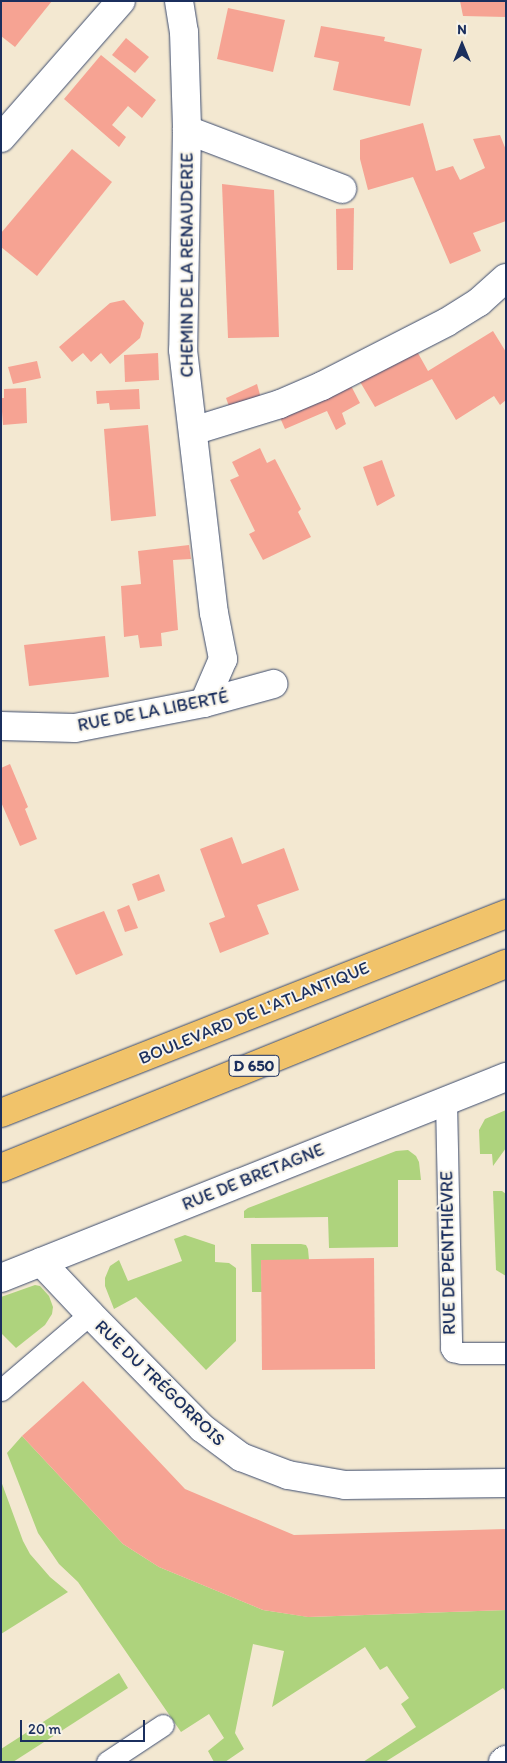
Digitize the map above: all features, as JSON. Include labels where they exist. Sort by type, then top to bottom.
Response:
[{"type":"main road","name":"BOULEVARD DE L'ATLANTIQUE","points":[[1,1113],[506,914]]},
{"type":"main road","name":"D 650","points":[[1,1168],[506,964]]},
{"type":"street","points":[[1,138],[121,1]]},
{"type":"street","name":"CHEMIN DE LA RENAUDERIE","points":[[179,1],[184,32],[187,130],[183,350],[214,613],[223,659],[204,702]]},
{"type":"street","name":"CHEMIN DE LA RENAUDERIE","points":[[187,130],[342,189]]},
{"type":"street","points":[[193,431],[280,404],[322,386],[447,322],[478,302],[506,278]]},
{"type":"street","name":"RUE DE LA LIBERTÉ","points":[[1,726],[75,728],[204,702],[273,684]]},
{"type":"street","name":"RUE DE BRETAGNE","points":[[1,1278],[506,1078]]},
{"type":"street","name":"RUE DU TRÉGORROIS","points":[[41,1262],[202,1428],[219,1443],[261,1466],[314,1481],[344,1485],[506,1483]]},
{"type":"lane","name":"RUE DE PENTHIÈVRE","points":[[446,1101],[451,1348],[453,1351],[461,1353],[506,1353]]},
{"type":"lane","points":[[1,1390],[90,1314]]},
{"type":"lane","points":[[107,1762],[163,1725]]},
{"type":"green space","points":[[506,1110],[506,1148],[493,1166],[492,1154],[480,1154],[479,1130],[485,1119]]},
{"type":"green space","points":[[408,1150],[416,1156],[419,1162],[421,1180],[398,1180],[398,1247],[329,1248],[328,1217],[244,1218],[244,1211],[248,1208],[396,1151]]},
{"type":"green space","points":[[493,1191],[502,1191],[506,1194],[506,1276],[496,1270]]},
{"type":"green space","points":[[185,1235],[215,1245],[215,1262],[229,1263],[236,1268],[236,1341],[206,1370],[136,1297],[114,1309],[105,1286],[105,1278],[110,1266],[119,1260],[128,1281],[182,1261],[174,1239]]},
{"type":"green space","points":[[251,1244],[306,1245],[309,1260],[261,1260],[262,1292],[252,1292]]},
{"type":"green space","points":[[35,1285],[40,1286],[49,1296],[53,1307],[52,1314],[45,1325],[16,1348],[1,1333],[1,1297]]},
{"type":"green space","points":[[22,1436],[123,1544],[159,1567],[263,1610],[309,1617],[506,1610],[506,1692],[503,1688],[385,1762],[363,1762],[416,1727],[401,1704],[409,1698],[387,1666],[380,1670],[365,1647],[272,1707],[284,1651],[253,1644],[235,1733],[244,1749],[225,1762],[214,1762],[208,1751],[224,1738],[209,1714],[181,1732],[78,1582],[59,1564],[38,1533],[7,1453]]},
{"type":"green space","points":[[1,1481],[23,1541],[30,1554],[50,1577],[68,1592],[1,1634]]},
{"type":"green space","points":[[119,1673],[128,1688],[13,1762],[1,1762],[1,1749]]},
{"type":"building","points":[[1,1],[52,1],[15,47],[1,36]]},
{"type":"building","points":[[460,1],[506,1],[506,17],[463,16]]},
{"type":"building","points":[[228,8],[285,20],[273,72],[217,59]]},
{"type":"building","points":[[321,26],[385,37],[384,41],[422,49],[410,106],[333,90],[339,62],[314,57]]},
{"type":"building","points":[[126,38],[149,57],[135,73],[112,55]]},
{"type":"building","points":[[101,55],[156,100],[142,118],[128,106],[112,125],[126,137],[119,147],[64,99]]},
{"type":"building","points":[[423,123],[436,171],[453,166],[460,180],[485,168],[473,139],[500,135],[506,150],[506,221],[473,233],[481,251],[450,264],[413,177],[368,190],[360,159],[360,140]]},
{"type":"building","points":[[72,149],[112,182],[37,276],[1,247],[1,233]]},
{"type":"building","points":[[222,184],[274,190],[279,337],[228,338]]},
{"type":"building","points":[[354,208],[353,270],[337,270],[336,209]]},
{"type":"building","points":[[124,300],[144,323],[140,338],[110,364],[101,353],[91,362],[83,353],[72,362],[59,347],[110,303]]},
{"type":"building","points":[[493,331],[506,352],[506,400],[500,405],[494,396],[456,420],[432,379],[375,407],[356,375],[414,346],[428,371]]},
{"type":"building","points":[[158,353],[159,380],[125,382],[124,355]]},
{"type":"building","points":[[37,361],[41,378],[13,384],[8,367]]},
{"type":"building","points":[[348,380],[360,403],[342,413],[346,424],[336,430],[327,411],[285,429],[278,413]]},
{"type":"building","points":[[257,384],[262,402],[231,412],[226,398]]},
{"type":"building","points":[[26,388],[27,423],[3,425],[1,398],[4,398],[4,389]]},
{"type":"building","points":[[139,389],[140,409],[110,410],[109,403],[97,404],[96,391]]},
{"type":"building","points":[[148,425],[156,516],[111,521],[104,429]]},
{"type":"building","points":[[260,448],[267,463],[275,459],[301,509],[298,512],[311,537],[263,560],[249,534],[255,531],[230,480],[239,476],[232,462]]},
{"type":"building","points":[[382,460],[395,496],[377,506],[363,467]]},
{"type":"building","points":[[189,545],[191,559],[173,560],[178,630],[161,633],[162,646],[140,648],[138,635],[124,637],[121,586],[141,584],[138,551]]},
{"type":"building","points":[[105,636],[109,677],[29,686],[24,645]]},
{"type":"building","points":[[10,764],[28,807],[25,809],[37,839],[20,846],[1,802],[1,768]]},
{"type":"building","points":[[232,837],[242,864],[284,848],[299,890],[257,905],[269,934],[220,953],[209,923],[225,917],[200,849]]},
{"type":"building","points":[[159,874],[165,891],[138,901],[132,884]]},
{"type":"building","points":[[129,905],[138,928],[125,932],[117,910]]},
{"type":"building","points":[[104,911],[123,955],[76,975],[54,930]]},
{"type":"building","points":[[374,1258],[375,1369],[262,1370],[261,1260]]},
{"type":"building","points":[[83,1381],[185,1489],[294,1535],[506,1529],[506,1610],[308,1617],[263,1610],[159,1567],[123,1544],[22,1436]]}]
